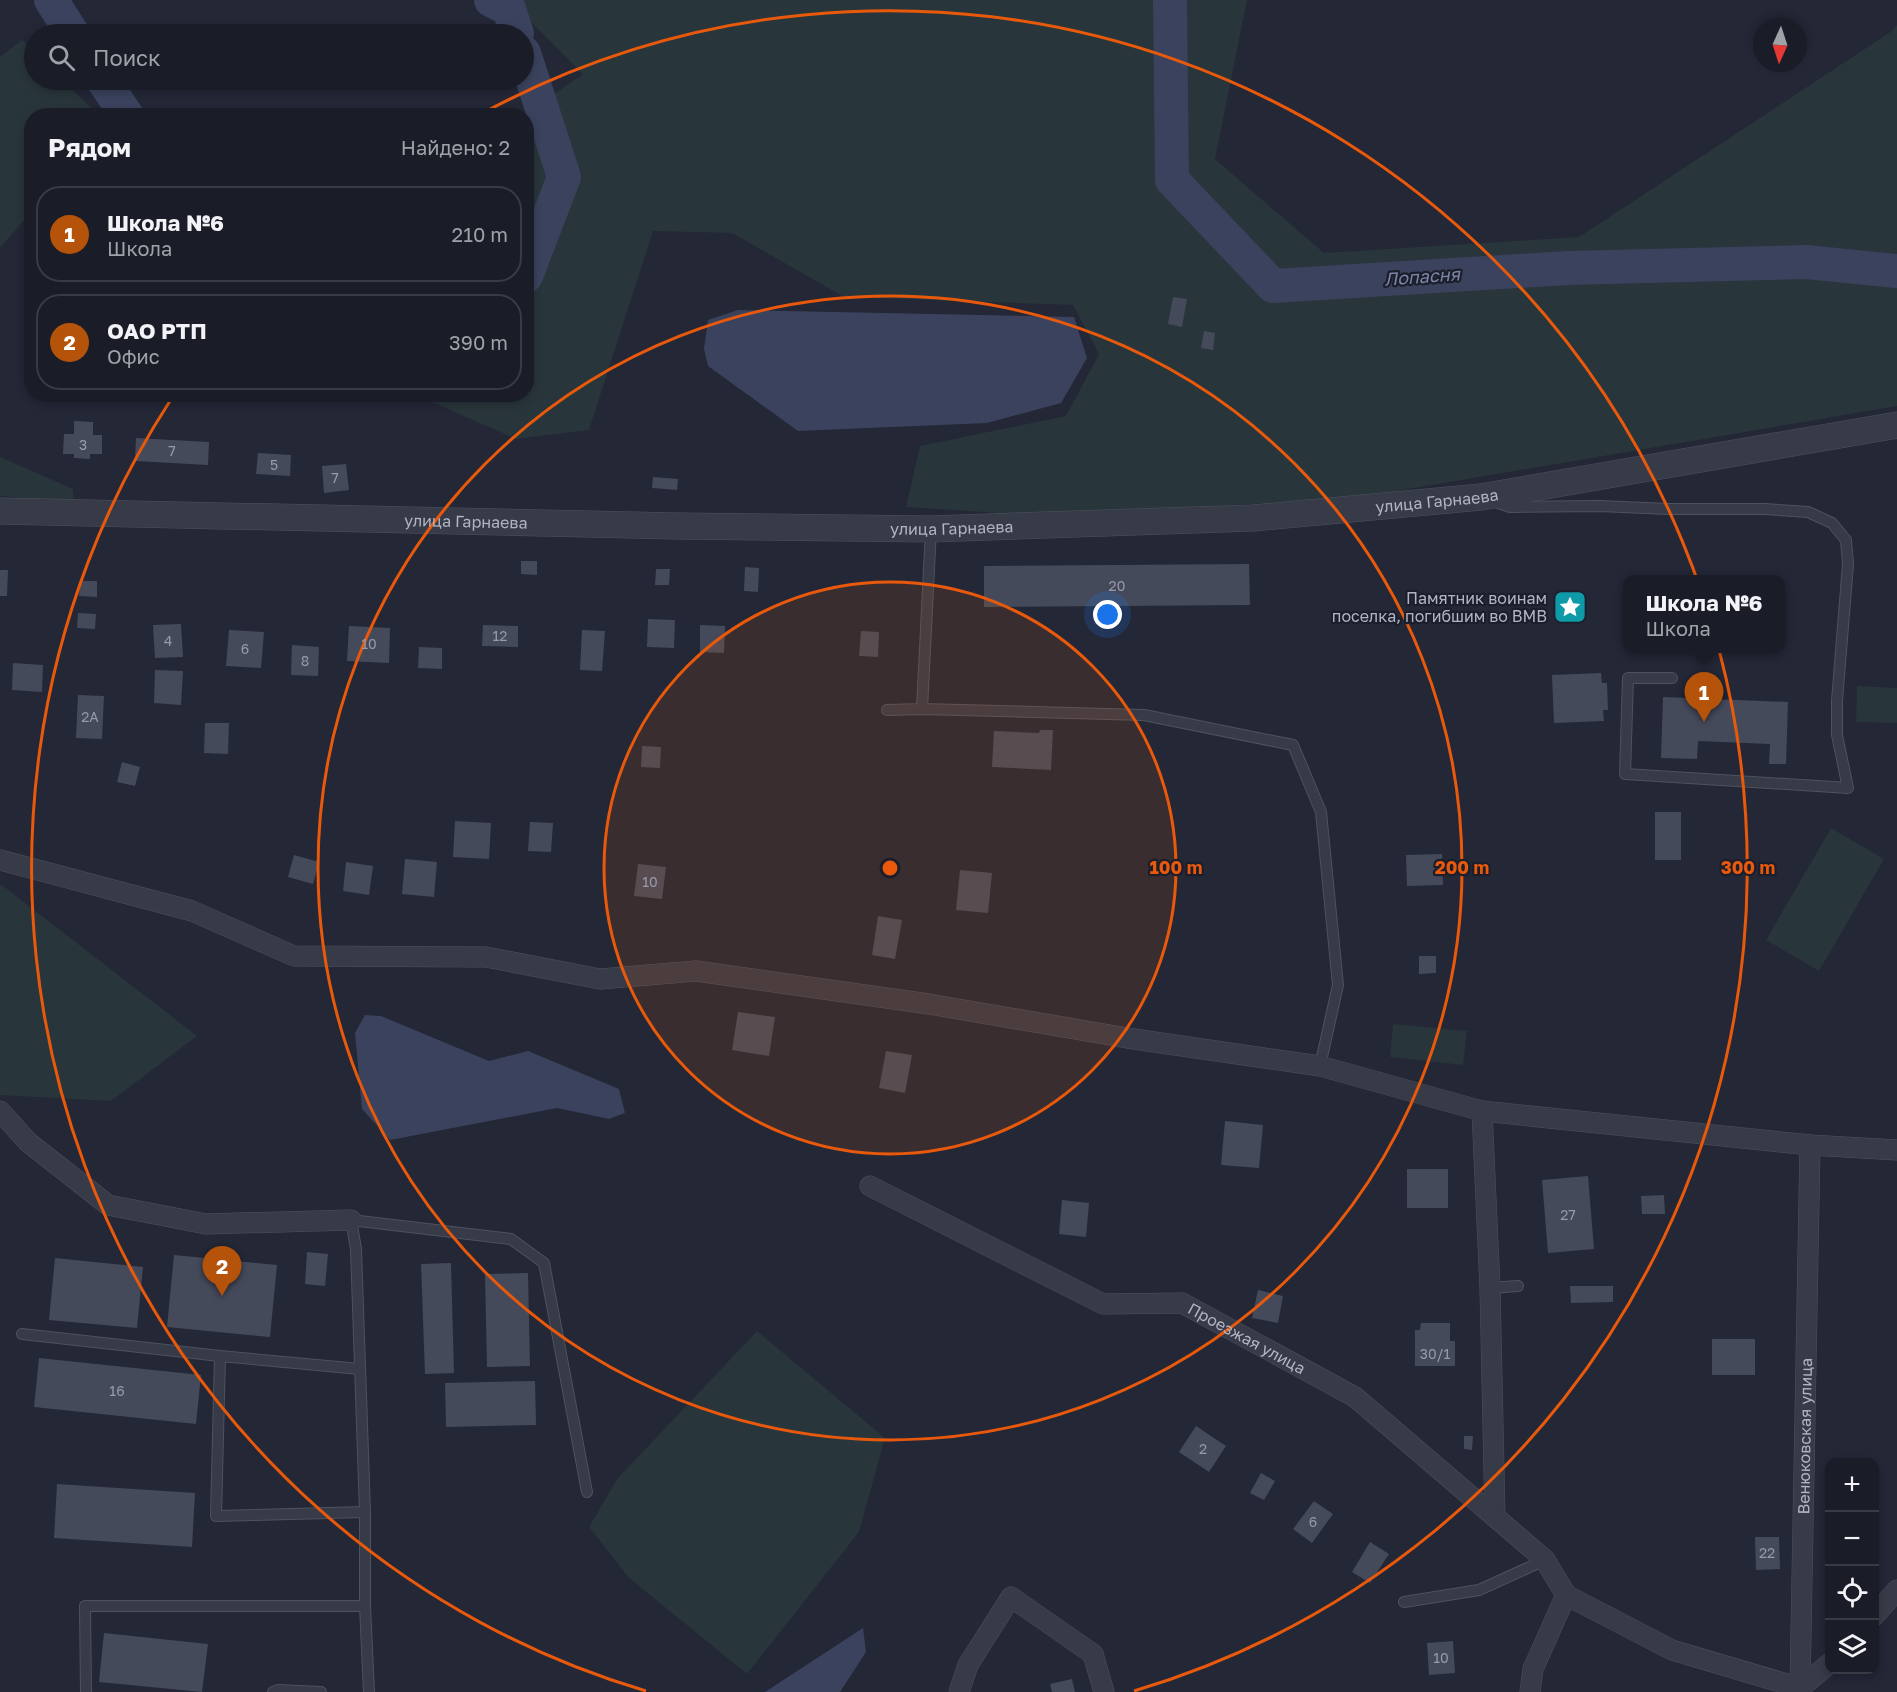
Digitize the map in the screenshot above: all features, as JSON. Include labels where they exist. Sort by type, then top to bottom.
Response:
[{"type":"street","name":"улица Гарнаева","points":[[0,511],[678,526],[931,529],[1253,518],[1481,498],[1897,424]]},
{"type":"street","points":[[0,860],[192,911],[294,956],[486,957],[600,979],[696,971],[929,1004],[1127,1038],[1320,1066],[1482,1111],[1810,1145],[1897,1150]]},
{"type":"street","points":[[0,1111],[28,1142],[108,1205],[206,1224],[351,1220]]},
{"type":"street","points":[[1482,1111],[1490,1288],[1495,1517]]},
{"type":"street","name":"Венюковская улица","points":[[1800,1688],[1810,1145]]},
{"type":"street","name":"Проезжая улица","points":[[870,1186],[1103,1304],[1182,1303],[1354,1397],[1545,1560],[1566,1595]]},
{"type":"street","points":[[1879,1611],[1897,1590]]},
{"type":"street","points":[[1530,1692],[1533,1669],[1566,1595],[1672,1650],[1800,1688],[1825,1667]]},
{"type":"street","points":[[959,1692],[968,1665],[1011,1597],[1093,1654],[1104,1692]]},
{"type":"lane","points":[[1481,498],[1510,507],[1765,508],[1808,512],[1832,523],[1845,540],[1848,564],[1837,701],[1838,735],[1848,788],[1625,774],[1628,678],[1672,678]]},
{"type":"lane","points":[[922,709],[931,529]]},
{"type":"lane","points":[[887,710],[1144,715],[1293,745],[1321,812],[1338,985],[1320,1066]]},
{"type":"lane","points":[[369,1692],[356,1249],[351,1220],[511,1239],[544,1263],[587,1492]]},
{"type":"lane","points":[[1490,1288],[1518,1286]]},
{"type":"lane","points":[[22,1334],[360,1369]]},
{"type":"lane","points":[[220,1356],[216,1516],[365,1512]]},
{"type":"lane","points":[[1404,1602],[1479,1590],[1545,1560]]},
{"type":"lane","points":[[86,1692],[86,1606],[365,1606]]},
{"type":"lane","points":[[273,1692],[278,1690],[321,1692]]},
{"type":"shaded area","points":[[509,0],[1247,0],[1215,159],[1324,253],[1579,237],[1892,31],[1897,25],[1897,406],[1350,499],[1030,515],[906,507],[920,446],[1066,416],[1099,354],[1073,305],[844,297],[732,233],[653,231],[589,430],[516,439],[432,402],[534,402],[534,108],[583,74]]},
{"type":"shaded area","points":[[22,40],[24,42],[24,90],[73,90],[92,108],[24,108],[24,220],[0,248],[0,57]]},
{"type":"shaded area","points":[[0,457],[73,489],[74,503],[0,496]]},
{"type":"shaded area","points":[[1857,686],[1897,688],[1897,723],[1856,722]]},
{"type":"shaded area","points":[[1831,828],[1884,859],[1819,971],[1766,940]]},
{"type":"shaded area","points":[[0,885],[197,1036],[111,1101],[0,1095]]},
{"type":"shaded area","points":[[1393,1024],[1467,1031],[1463,1065],[1390,1057]]},
{"type":"shaded area","points":[[757,1331],[885,1438],[859,1532],[747,1674],[629,1578],[589,1527],[617,1479]]},
{"type":"water","points":[[738,310],[1074,317],[1087,358],[1061,403],[987,423],[798,431],[708,366],[704,349],[708,320]]},
{"type":"water","points":[[365,1015],[381,1016],[489,1061],[528,1051],[619,1089],[625,1113],[609,1119],[557,1108],[390,1140],[362,1109],[355,1033]]},
{"type":"water","points":[[863,1628],[866,1652],[840,1692],[765,1692]]},
{"type":"building","points":[[1173,297],[1187,299],[1182,327],[1168,324]]},
{"type":"building","points":[[1204,331],[1215,333],[1213,350],[1201,348]]},
{"type":"building","points":[[74,421],[93,422],[93,435],[102,435],[102,454],[90,454],[90,459],[74,458],[74,454],[63,454],[64,434],[74,434]]},
{"type":"building","points":[[136,438],[209,442],[208,465],[135,461]]},
{"type":"building","points":[[258,453],[291,455],[290,476],[256,474]]},
{"type":"building","points":[[346,464],[349,490],[324,493],[322,466]]},
{"type":"building","points":[[653,477],[678,479],[677,490],[652,488]]},
{"type":"building","points":[[521,561],[537,561],[537,575],[521,574]]},
{"type":"building","points":[[1249,564],[1250,605],[984,607],[984,566]]},
{"type":"building","points":[[745,567],[759,568],[758,592],[744,591]]},
{"type":"building","points":[[656,569],[670,569],[669,585],[655,585]]},
{"type":"building","points":[[0,570],[8,570],[7,596],[0,596]]},
{"type":"building","points":[[80,581],[97,581],[97,597],[79,596]]},
{"type":"building","points":[[78,613],[96,614],[95,629],[77,628]]},
{"type":"building","points":[[648,619],[675,620],[674,648],[647,647]]},
{"type":"building","points":[[181,624],[183,657],[155,658],[153,625]]},
{"type":"building","points":[[483,625],[518,626],[518,647],[482,646]]},
{"type":"building","points":[[700,625],[725,626],[724,653],[700,652]]},
{"type":"building","points":[[349,626],[390,628],[389,663],[347,661]]},
{"type":"building","points":[[229,630],[264,632],[261,668],[226,666]]},
{"type":"building","points":[[582,630],[605,631],[602,671],[580,670]]},
{"type":"building","points":[[861,631],[879,632],[878,657],[859,656]]},
{"type":"building","points":[[292,645],[319,647],[318,676],[291,675]]},
{"type":"building","points":[[419,647],[442,648],[442,669],[418,668]]},
{"type":"building","points":[[13,663],[43,665],[42,692],[12,690]]},
{"type":"building","points":[[155,670],[183,671],[181,705],[154,703]]},
{"type":"building","points":[[1601,673],[1602,683],[1607,683],[1608,710],[1603,710],[1604,721],[1554,723],[1552,675]]},
{"type":"building","points":[[78,695],[104,696],[102,739],[76,738]]},
{"type":"building","points":[[1663,697],[1788,702],[1786,764],[1769,764],[1770,744],[1698,741],[1697,759],[1661,758]]},
{"type":"building","points":[[205,723],[229,723],[228,754],[204,753]]},
{"type":"building","points":[[1040,730],[1053,730],[1051,770],[992,767],[994,731],[1039,733]]},
{"type":"building","points":[[642,746],[661,747],[660,768],[641,767]]},
{"type":"building","points":[[122,762],[140,767],[135,786],[117,782]]},
{"type":"building","points":[[1655,812],[1681,812],[1681,860],[1655,860]]},
{"type":"building","points":[[455,821],[491,823],[489,859],[453,857]]},
{"type":"building","points":[[530,822],[553,823],[551,852],[528,851]]},
{"type":"building","points":[[1442,854],[1443,885],[1407,886],[1406,855]]},
{"type":"building","points":[[294,855],[319,862],[313,884],[288,877]]},
{"type":"building","points":[[405,859],[437,862],[434,897],[402,894]]},
{"type":"building","points":[[346,862],[373,866],[369,895],[343,891]]},
{"type":"building","points":[[638,864],[666,867],[662,899],[634,896]]},
{"type":"building","points":[[960,870],[992,873],[988,913],[956,910]]},
{"type":"building","points":[[878,916],[902,920],[895,959],[872,955]]},
{"type":"building","points":[[1419,956],[1436,956],[1436,973],[1419,974]]},
{"type":"building","points":[[738,1012],[775,1017],[769,1056],[732,1050]]},
{"type":"building","points":[[886,1051],[912,1055],[905,1093],[879,1088]]},
{"type":"building","points":[[1225,1121],[1263,1125],[1259,1168],[1221,1165]]},
{"type":"building","points":[[1407,1169],[1448,1169],[1448,1208],[1407,1208]]},
{"type":"building","points":[[1588,1176],[1594,1249],[1548,1253],[1542,1180]]},
{"type":"building","points":[[1664,1195],[1665,1214],[1642,1214],[1641,1196]]},
{"type":"building","points":[[1062,1200],[1089,1203],[1086,1237],[1059,1234]]},
{"type":"building","points":[[307,1252],[328,1254],[325,1286],[305,1284]]},
{"type":"building","points":[[174,1255],[277,1265],[270,1337],[167,1327]]},
{"type":"building","points":[[55,1258],[143,1267],[137,1328],[49,1320]]},
{"type":"building","points":[[451,1263],[454,1373],[425,1374],[421,1264]]},
{"type":"building","points":[[528,1273],[530,1366],[487,1367],[485,1274]]},
{"type":"building","points":[[1570,1286],[1613,1286],[1613,1302],[1571,1303]]},
{"type":"building","points":[[1258,1290],[1283,1296],[1278,1323],[1252,1318]]},
{"type":"building","points":[[1421,1323],[1450,1323],[1450,1341],[1455,1341],[1455,1366],[1415,1366],[1415,1330],[1420,1330]]},
{"type":"building","points":[[1712,1339],[1755,1339],[1755,1375],[1712,1375]]},
{"type":"building","points":[[39,1358],[201,1375],[196,1424],[34,1407]]},
{"type":"building","points":[[535,1381],[536,1425],[446,1427],[445,1383]]},
{"type":"building","points":[[1196,1426],[1226,1446],[1209,1472],[1179,1452]]},
{"type":"building","points":[[1464,1436],[1473,1436],[1472,1450],[1464,1449]]},
{"type":"building","points":[[1261,1473],[1275,1481],[1264,1500],[1250,1493]]},
{"type":"building","points":[[57,1484],[195,1493],[192,1547],[54,1538]]},
{"type":"building","points":[[1314,1501],[1333,1514],[1312,1543],[1293,1529]]},
{"type":"building","points":[[1755,1537],[1779,1537],[1780,1569],[1756,1570]]},
{"type":"building","points":[[1370,1542],[1389,1554],[1370,1583],[1352,1572]]},
{"type":"building","points":[[104,1633],[208,1644],[202,1692],[99,1682]]},
{"type":"building","points":[[1453,1641],[1455,1673],[1429,1675],[1427,1643]]},
{"type":"building","points":[[1072,1679],[1075,1692],[1052,1692],[1050,1684]]},
{"type":"waterway","name":"Лопасня","points":[[51,0],[67,24]]},
{"type":"waterway","name":"Лопасня","points":[[491,0],[509,9],[514,24]]},
{"type":"waterway","name":"Лопасня","points":[[1170,0],[1172,180],[1273,286],[1568,268],[1806,262],[1897,271]]},
{"type":"waterway","name":"Лопасня","points":[[534,84],[564,177],[534,255]]},
{"type":"waterway","name":"Лопасня","points":[[110,90],[122,108]]},
{"type":"place","name":"Памятник воинам поселка, погибшим во ВМВ","points":[[1570,607]]},
{"type":"place","name":"Школа №6","points":[[1704,722]]},
{"type":"place","name":"ОАО РТП","points":[[222,1296]]}]
